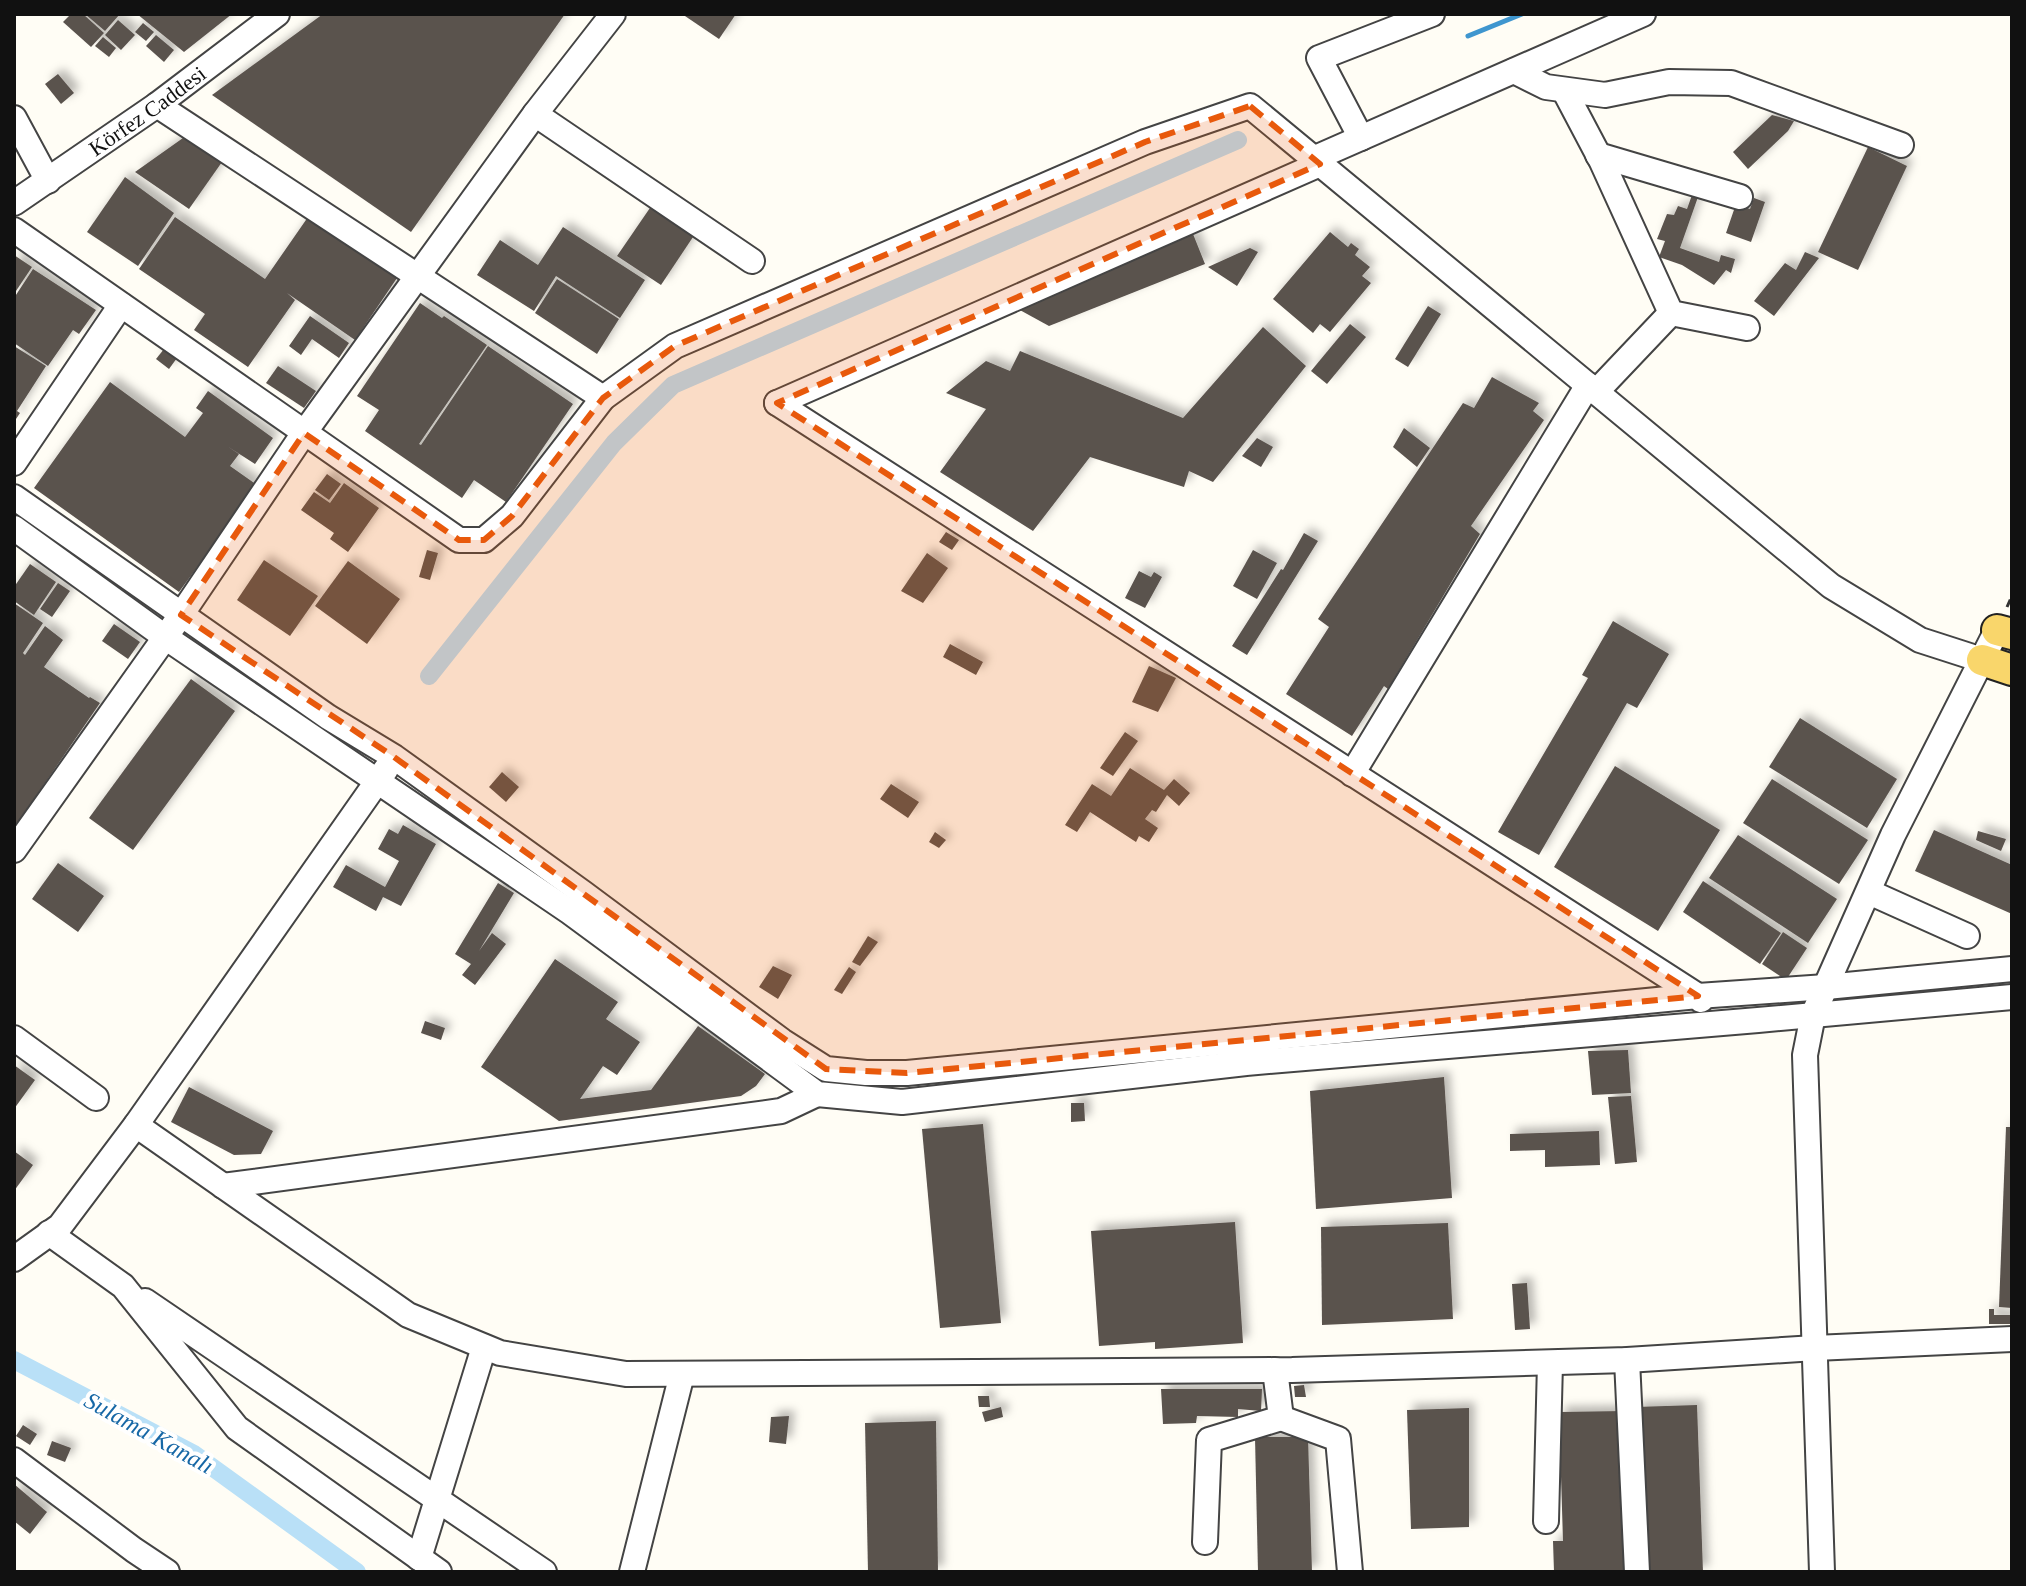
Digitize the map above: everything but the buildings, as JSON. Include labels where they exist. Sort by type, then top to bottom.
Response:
[{"type":"main road","points":[[1982,660],[2012,670]]},
{"type":"street","name":"Körfez Caddesi","points":[[14,203],[157,105],[277,14]]},
{"type":"street","points":[[14,850],[181,615],[304,433],[535,114],[613,14]]},
{"type":"street","points":[[1361,138],[1319,58],[1432,14]]},
{"type":"street","points":[[1643,14],[1361,138],[777,403],[1698,996],[1720,1024]]},
{"type":"street","points":[[1514,71],[1546,87],[1605,95],[1669,82],[1731,83],[1901,145]]},
{"type":"street","points":[[1564,90],[1598,155],[1671,313]]},
{"type":"street","points":[[157,105],[603,398]]},
{"type":"street","points":[[14,230],[459,540],[484,540],[512,516],[603,398],[675,346],[1145,142],[1250,106],[1831,586],[1920,640],[1982,660]]},
{"type":"street","points":[[535,114],[752,261]]},
{"type":"street","points":[[14,118],[48,181]]},
{"type":"street","points":[[1598,155],[1740,197]]},
{"type":"street","points":[[14,463],[121,305]]},
{"type":"street","points":[[1671,313],[1747,328]]},
{"type":"street","points":[[1352,774],[1592,389],[1671,313]]},
{"type":"street","points":[[14,497],[328,717],[394,757],[782,1041],[826,1069],[907,1073],[1698,996],[2012,969]]},
{"type":"street","points":[[14,528],[165,637],[570,912],[817,1094]]},
{"type":"street","points":[[1822,1572],[1805,1055],[1813,1015],[1893,835],[1982,660],[2005,632]]},
{"type":"street","points":[[14,1259],[60,1226],[136,1125],[394,757]]},
{"type":"street","points":[[1869,892],[1967,936]]},
{"type":"street","points":[[223,1186],[781,1111],[817,1094],[902,1102],[1246,1063],[2012,997]]},
{"type":"street","points":[[14,1038],[96,1098]]},
{"type":"street","points":[[136,1125],[408,1315],[500,1353],[626,1374],[1275,1370],[1627,1360],[2012,1339]]},
{"type":"street","points":[[49,1233],[544,1572]]},
{"type":"street","points":[[123,1286],[237,1428],[439,1572]]},
{"type":"street","points":[[419,1558],[484,1347]]},
{"type":"street","points":[[1627,1360],[1637,1572]]},
{"type":"street","points":[[1546,1521],[1550,1363]]},
{"type":"street","points":[[1275,1370],[1281,1418]]},
{"type":"street","points":[[632,1572],[682,1374]]},
{"type":"street","points":[[1205,1542],[1209,1440],[1281,1418],[1338,1439],[1350,1572]]},
{"type":"street","points":[[14,1460],[138,1561],[167,1572]]},
{"type":"highlighted area","points":[[1250,106],[1320,164],[777,403],[1698,996],[907,1073],[826,1069],[394,757],[181,615],[304,433],[459,540],[484,540],[512,516],[603,398],[675,346],[1145,142]]},
{"type":"waterway","points":[[1468,36],[1522,14]]},
{"type":"waterway","points":[[429,676],[614,443],[673,385],[1238,140]]},
{"type":"waterway","name":"Sulama Kanalı","points":[[14,1360],[194,1454],[357,1572]]}]
